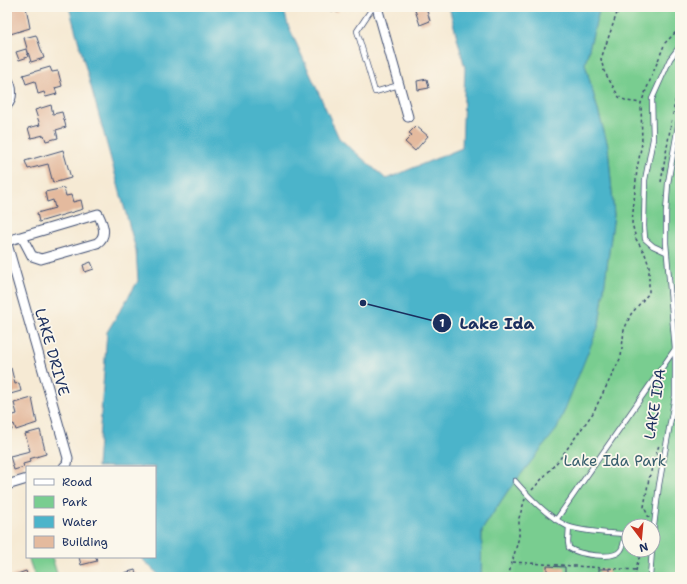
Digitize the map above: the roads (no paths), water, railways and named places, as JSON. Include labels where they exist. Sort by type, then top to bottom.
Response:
[{"type":"street","points":[[377,7],[408,117]]},
{"type":"street","points":[[7,79],[10,82],[12,95],[7,105]]},
{"type":"street","points":[[7,242],[22,237],[98,214],[104,228],[104,233],[101,240],[91,245],[41,259],[32,256],[22,237]]},
{"type":"street","name":"LAKE DRIVE","points":[[7,242],[68,458],[65,466]]},
{"type":"street","points":[[7,485],[26,479]]},
{"type":"lane","points":[[373,7],[357,31],[375,92],[399,85]]},
{"type":"lane","points":[[666,252],[653,246],[645,238],[645,180],[653,139],[652,100],[670,59],[680,46]]},
{"type":"lane","points":[[655,518],[659,485],[675,396],[675,348],[666,252],[668,183],[680,114]]},
{"type":"lane","points":[[556,520],[675,348]]},
{"type":"lane","points":[[515,481],[527,495],[556,520],[569,527],[621,533]]},
{"type":"lane","points":[[569,527],[569,548],[576,552],[605,556],[616,555],[621,551]]},
{"type":"lane","points":[[650,577],[651,558]]},
{"type":"water","points":[[69,7],[283,7],[288,25],[339,138],[386,179],[462,148],[465,68],[449,7],[600,7],[585,64],[608,146],[614,215],[599,325],[557,429],[507,492],[482,530],[481,577],[161,577],[141,558],[156,558],[156,466],[97,466],[107,332],[138,281],[136,250]]},
{"type":"place","name":"Lake Ida","points":[[363,303]]},
{"type":"park label","name":"Lake Ida Park","points":[[615,461]]}]
